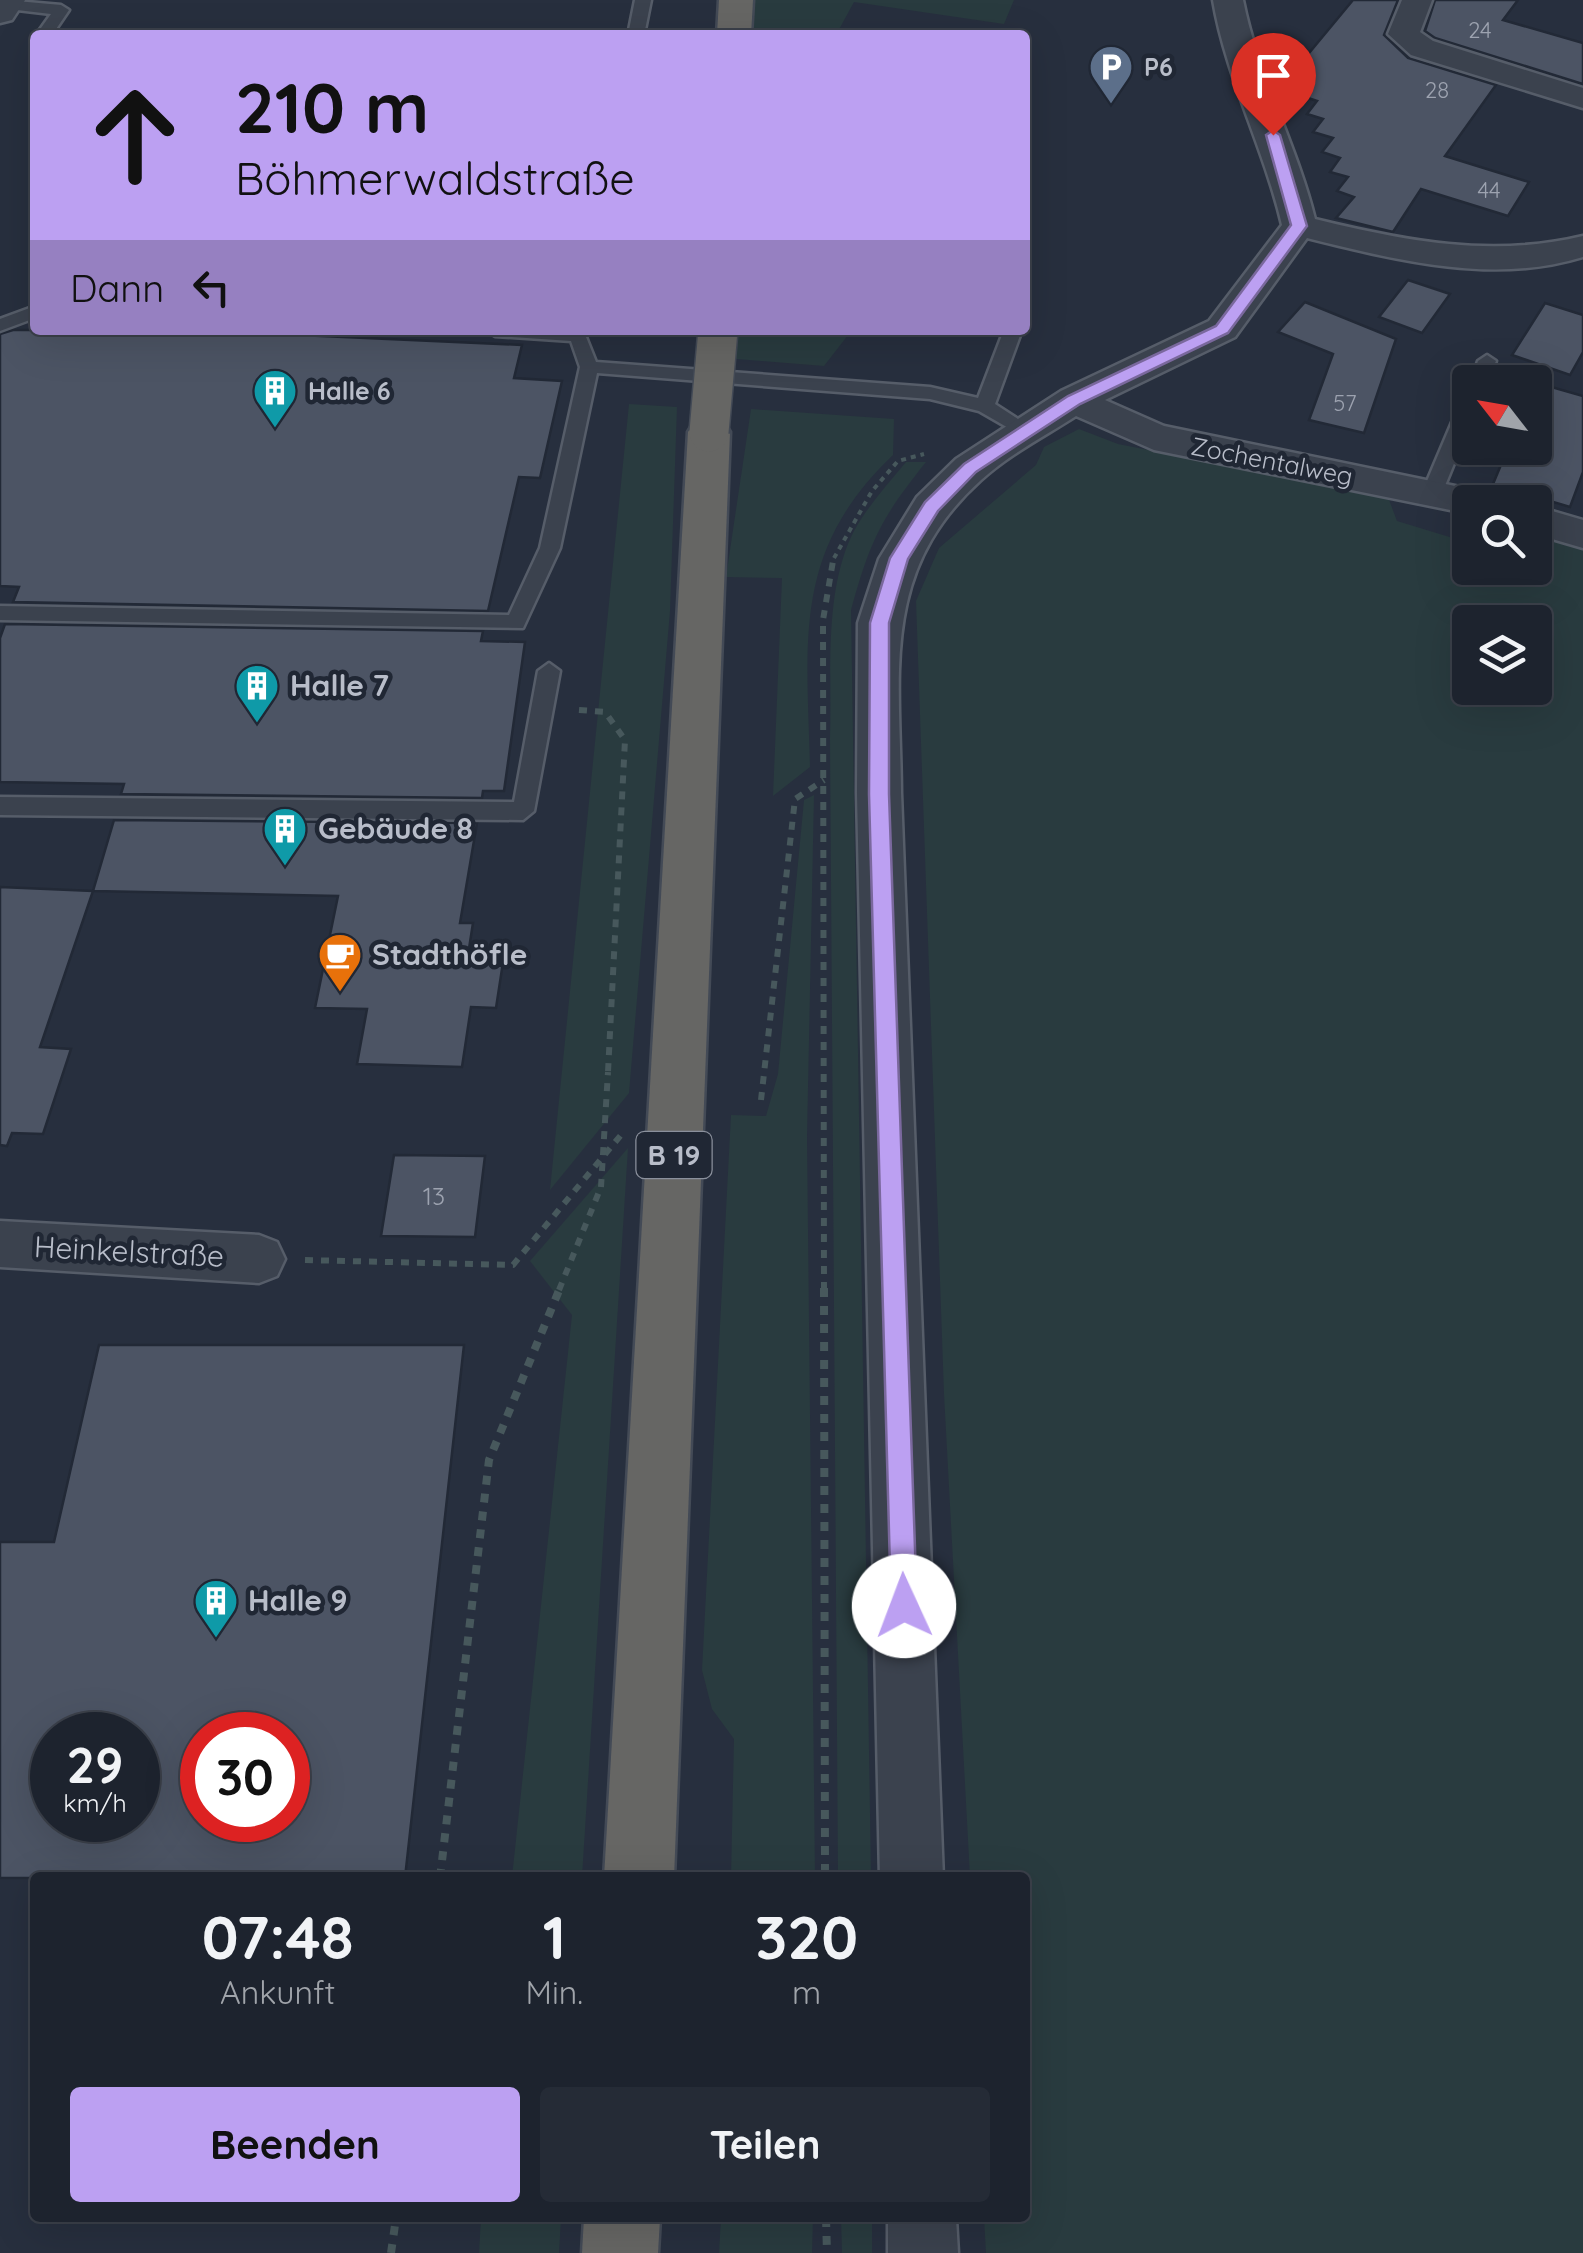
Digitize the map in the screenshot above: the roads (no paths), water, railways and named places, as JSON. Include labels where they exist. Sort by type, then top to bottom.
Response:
[{"type":"highway","points":[[734,30],[736,0]]},
{"type":"highway","name":"B 19","points":[[640,1872],[709,432],[718,335]]},
{"type":"highway","points":[[620,2253],[622,2222]]},
{"type":"street","points":[[912,1872],[880,813],[880,623],[899,558],[931,506],[970,468],[1074,400],[1222,329],[1299,226],[1285,165],[1236,43],[1228,0]]},
{"type":"street","points":[[1418,0],[1404,34],[1422,48],[1583,98]]},
{"type":"street","points":[[1299,226],[1396,251],[1575,256]]},
{"type":"street","name":"Zochentalweg","points":[[1074,400],[1154,437],[1452,497]]},
{"type":"street","points":[[1552,525],[1583,534]]},
{"type":"street","name":"Heinkelstraße","points":[[0,1244],[259,1259]]},
{"type":"street","points":[[922,2222],[924,2253]]},
{"type":"lane","points":[[637,30],[643,0]]},
{"type":"lane","points":[[4,6],[65,5]]},
{"type":"lane","points":[[48,30],[65,5]]},
{"type":"lane","points":[[0,324],[30,314]]},
{"type":"lane","points":[[0,613],[516,623],[550,548],[589,367],[580,335]]},
{"type":"lane","points":[[984,406],[1011,335]]},
{"type":"lane","points":[[1485,365],[1487,361]]},
{"type":"lane","points":[[589,367],[930,393],[984,406],[1026,430]]},
{"type":"lane","points":[[1432,493],[1452,445]]},
{"type":"lane","points":[[0,806],[523,811],[549,672]]},
{"type":"place","name":"P6","points":[[1111,105]]},
{"type":"place","name":"Halle 6","points":[[275,429]]},
{"type":"place","name":"Halle 7","points":[[257,724]]},
{"type":"place","name":"Gebäude 8","points":[[285,867]]},
{"type":"place","name":"Stadthöfle","points":[[340,993]]},
{"type":"place","name":"Halle 9","points":[[216,1639]]}]
